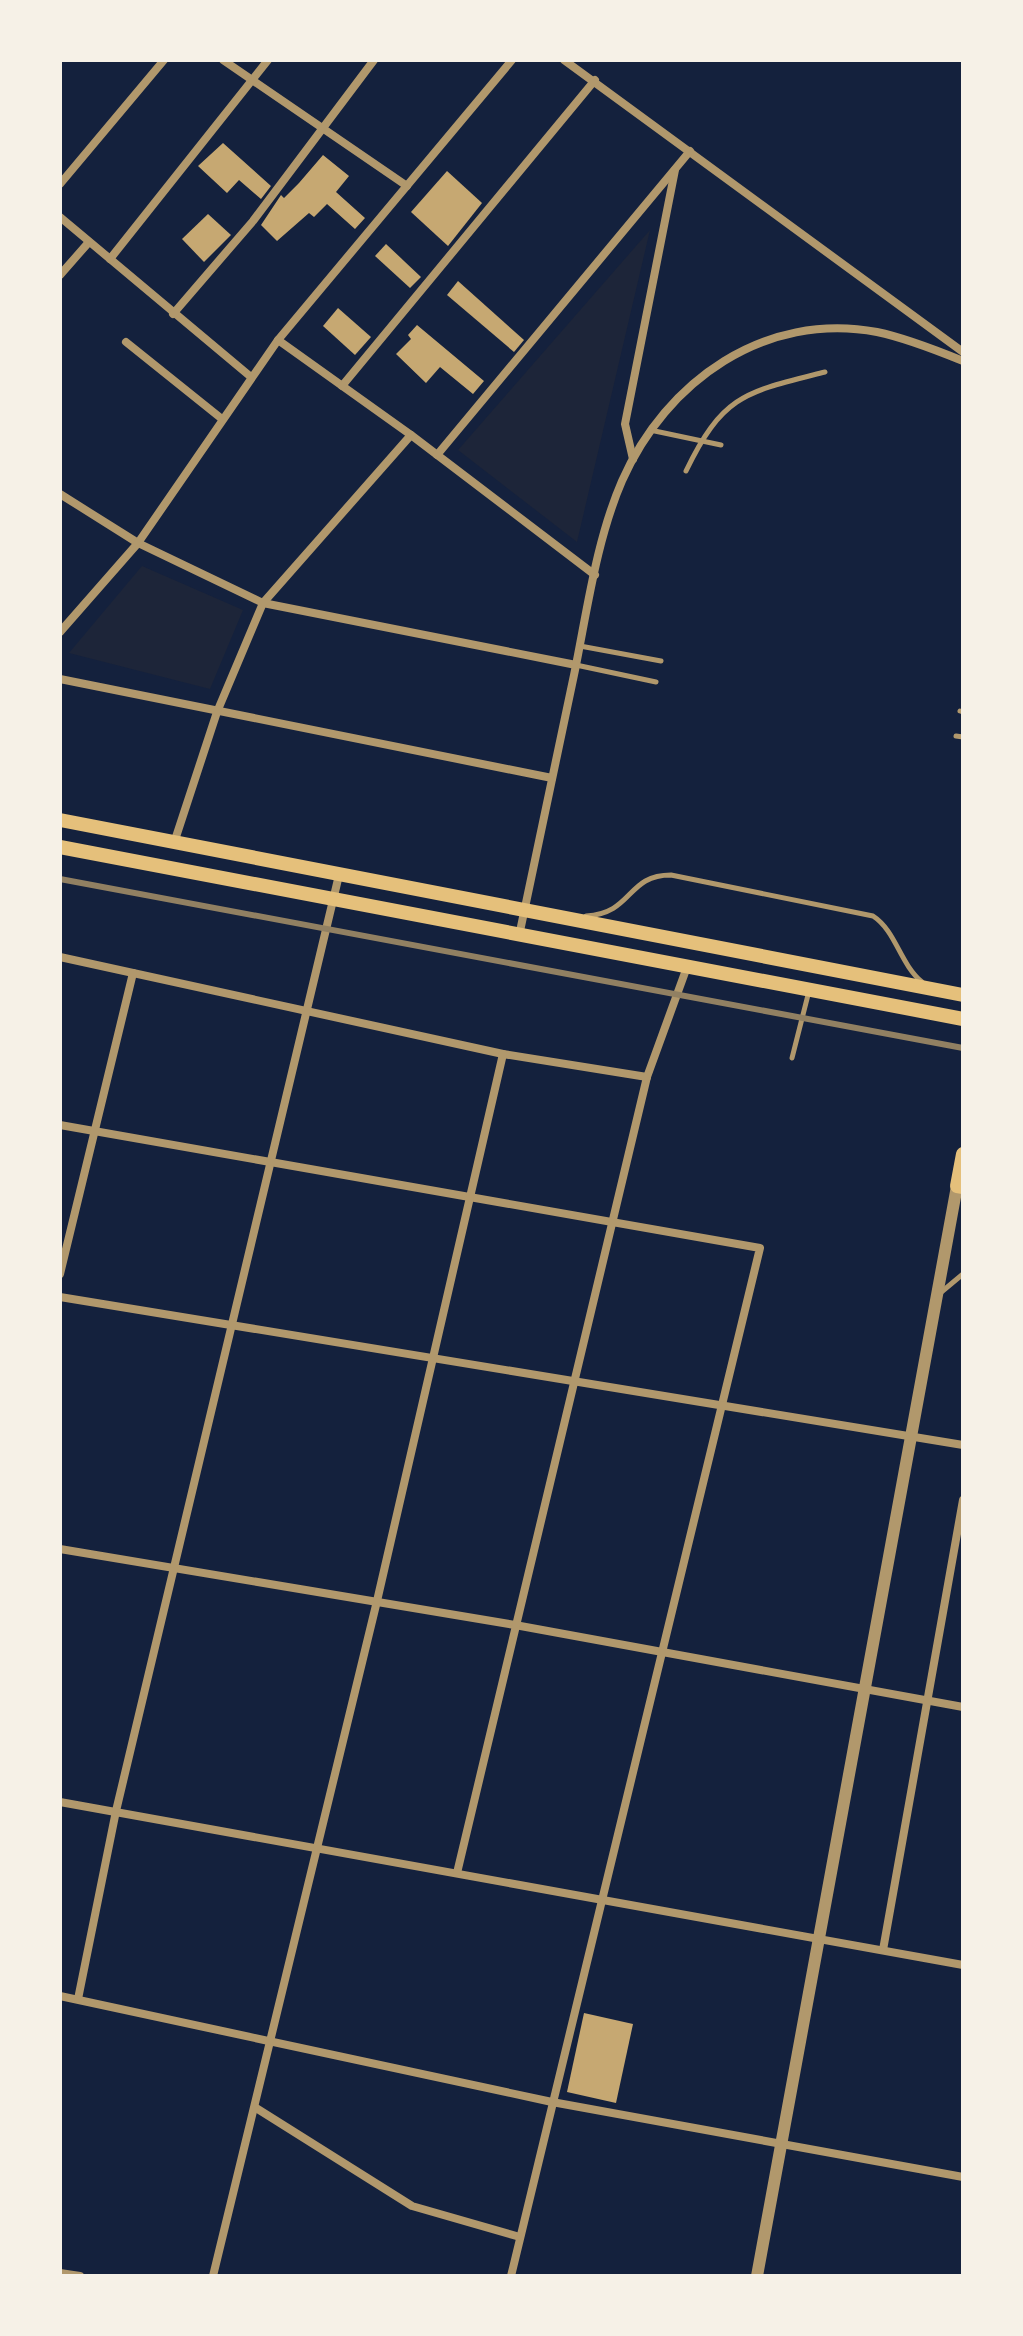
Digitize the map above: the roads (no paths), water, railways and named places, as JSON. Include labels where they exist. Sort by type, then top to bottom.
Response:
[{"type":"main road","points":[[60,820],[963,995]]},
{"type":"main road","points":[[60,847],[963,1019]]},
{"type":"main road","points":[[960,1186],[963,1154]]},
{"type":"street","points":[[60,184],[164,60]]},
{"type":"street","points":[[223,60],[407,186]]},
{"type":"street","points":[[110,259],[268,60]]},
{"type":"street","points":[[173,314],[253,221],[374,60]]},
{"type":"street","points":[[60,632],[138,543],[278,340],[512,60]]},
{"type":"street","points":[[564,60],[963,352]]},
{"type":"street","points":[[342,386],[595,80]]},
{"type":"street","points":[[437,455],[690,151]]},
{"type":"street","points":[[633,460],[625,424],[675,168]]},
{"type":"street","points":[[60,217],[251,377]]},
{"type":"street","points":[[60,275],[89,242]]},
{"type":"street","points":[[519,936],[595,575],[621,483],[649,430],[705,372],[759,341],[788,334],[848,329],[878,333],[963,361]]},
{"type":"street","points":[[278,340],[411,435],[595,575]]},
{"type":"street","points":[[126,342],[222,419]]},
{"type":"street","points":[[174,843],[217,712],[263,603],[411,435]]},
{"type":"street","points":[[60,494],[138,543],[263,603],[576,665]]},
{"type":"street","points":[[60,679],[552,778]]},
{"type":"street","points":[[78,1999],[116,1811],[339,875]]},
{"type":"street","points":[[60,957],[503,1054],[647,1077]]},
{"type":"street","points":[[457,1873],[647,1077],[687,967]]},
{"type":"street","points":[[60,1274],[133,973]]},
{"type":"street","points":[[213,2276],[377,1601],[503,1054]]},
{"type":"street","points":[[60,1125],[760,1248],[511,2276]]},
{"type":"street","points":[[757,2276],[910,1435],[960,1186]]},
{"type":"street","points":[[60,1297],[722,1403],[963,1445]]},
{"type":"street","points":[[883,1950],[963,1500]]},
{"type":"street","points":[[60,1549],[515,1625],[963,1707]]},
{"type":"street","points":[[60,1802],[963,1965]]},
{"type":"street","points":[[60,1996],[271,2044],[552,2102],[963,2177]]},
{"type":"street","points":[[256,2108],[412,2206],[520,2237]]},
{"type":"street","points":[[60,2273],[80,2276]]},
{"type":"lane","points":[[686,471],[700,441],[727,407],[755,390],[825,372]]},
{"type":"lane","points":[[649,430],[721,445]]},
{"type":"lane","points":[[580,646],[661,661]]},
{"type":"lane","points":[[576,665],[656,682]]},
{"type":"lane","points":[[956,736],[963,737]]},
{"type":"lane","points":[[559,918],[610,912],[644,880],[671,875],[873,916],[883,922],[910,971],[937,991]]},
{"type":"lane","points":[[792,1058],[809,990]]},
{"type":"lane","points":[[936,1296],[963,1274]]},
{"type":"railway","points":[[60,879],[963,1048]]}]
